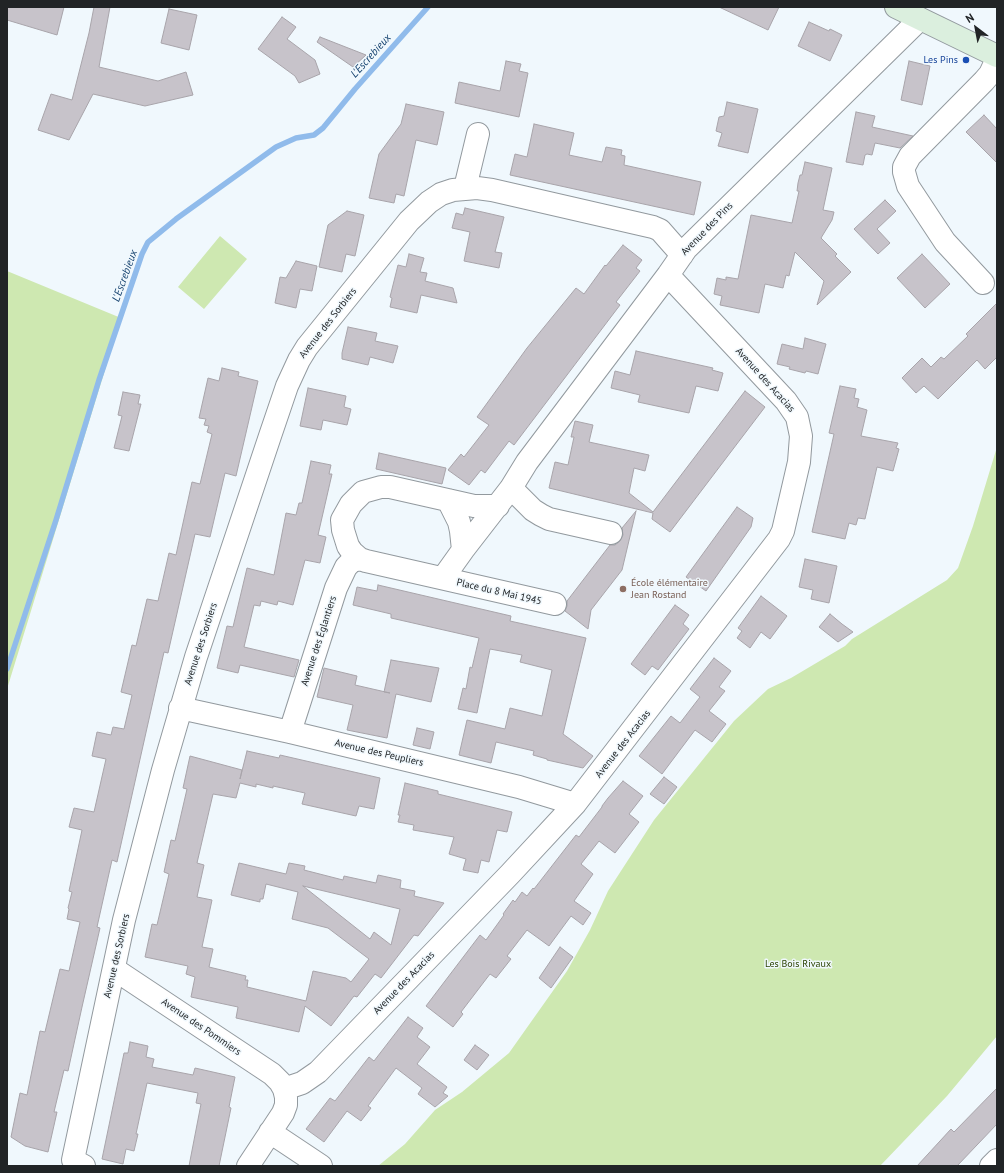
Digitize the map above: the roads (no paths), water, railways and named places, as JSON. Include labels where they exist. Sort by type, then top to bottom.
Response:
[{"type":"street","points":[[896,7],[997,57],[990,74],[910,156],[904,167],[908,186],[945,242],[983,283]]},
{"type":"street","name":"Avenue des Pins","points":[[498,506],[527,462],[691,243],[920,19]]},
{"type":"street","points":[[465,188],[478,134]]},
{"type":"street","name":"Avenue des Sorbiers","points":[[79,1163],[114,969],[128,905],[180,708],[287,386],[307,347],[417,212],[441,194],[465,188],[492,190],[653,227],[660,230],[682,255]]},
{"type":"street","name":"Avenue des Acacias","points":[[284,1089],[302,1082],[318,1072],[576,804],[775,545],[782,531],[799,462],[801,436],[797,417],[668,275]]},
{"type":"street","points":[[360,559],[348,546],[342,530],[342,520],[351,504],[363,492],[373,488],[390,487],[474,506],[498,506]]},
{"type":"street","points":[[511,488],[533,510],[549,519],[611,533]]},
{"type":"street","points":[[448,500],[459,522],[463,550]]},
{"type":"street","name":"Place du 8 Mai 1945","points":[[443,578],[498,506]]},
{"type":"street","name":"Place du 8 Mai 1945","points":[[360,559],[555,604]]},
{"type":"street","name":"Avenue des Églantiers","points":[[290,732],[336,588],[346,567],[352,561],[360,559]]},
{"type":"street","name":"Avenue des Peupliers","points":[[180,708],[290,732],[519,787],[576,804]]},
{"type":"street","name":"Avenue des Pommiers","points":[[114,969],[272,1074],[280,1082],[284,1089]]},
{"type":"street","points":[[248,1166],[286,1105],[284,1089]]},
{"type":"street","points":[[270,1132],[321,1166]]},
{"type":"street","points":[[991,1166],[997,1160]]},
{"type":"waterway","name":"L'Escrebieux","points":[[7,669],[56,520],[99,380],[142,254],[148,242],[176,219],[276,147],[296,138],[314,135],[323,128],[355,89],[428,7]]},
{"type":"place","name":"Les Pins","points":[[966,60]]},
{"type":"place","name":"École élémentaire Jean Rostand","points":[[623,589]]},
{"type":"park label","name":"Les Bois Rivaux","points":[[798,964]]}]
